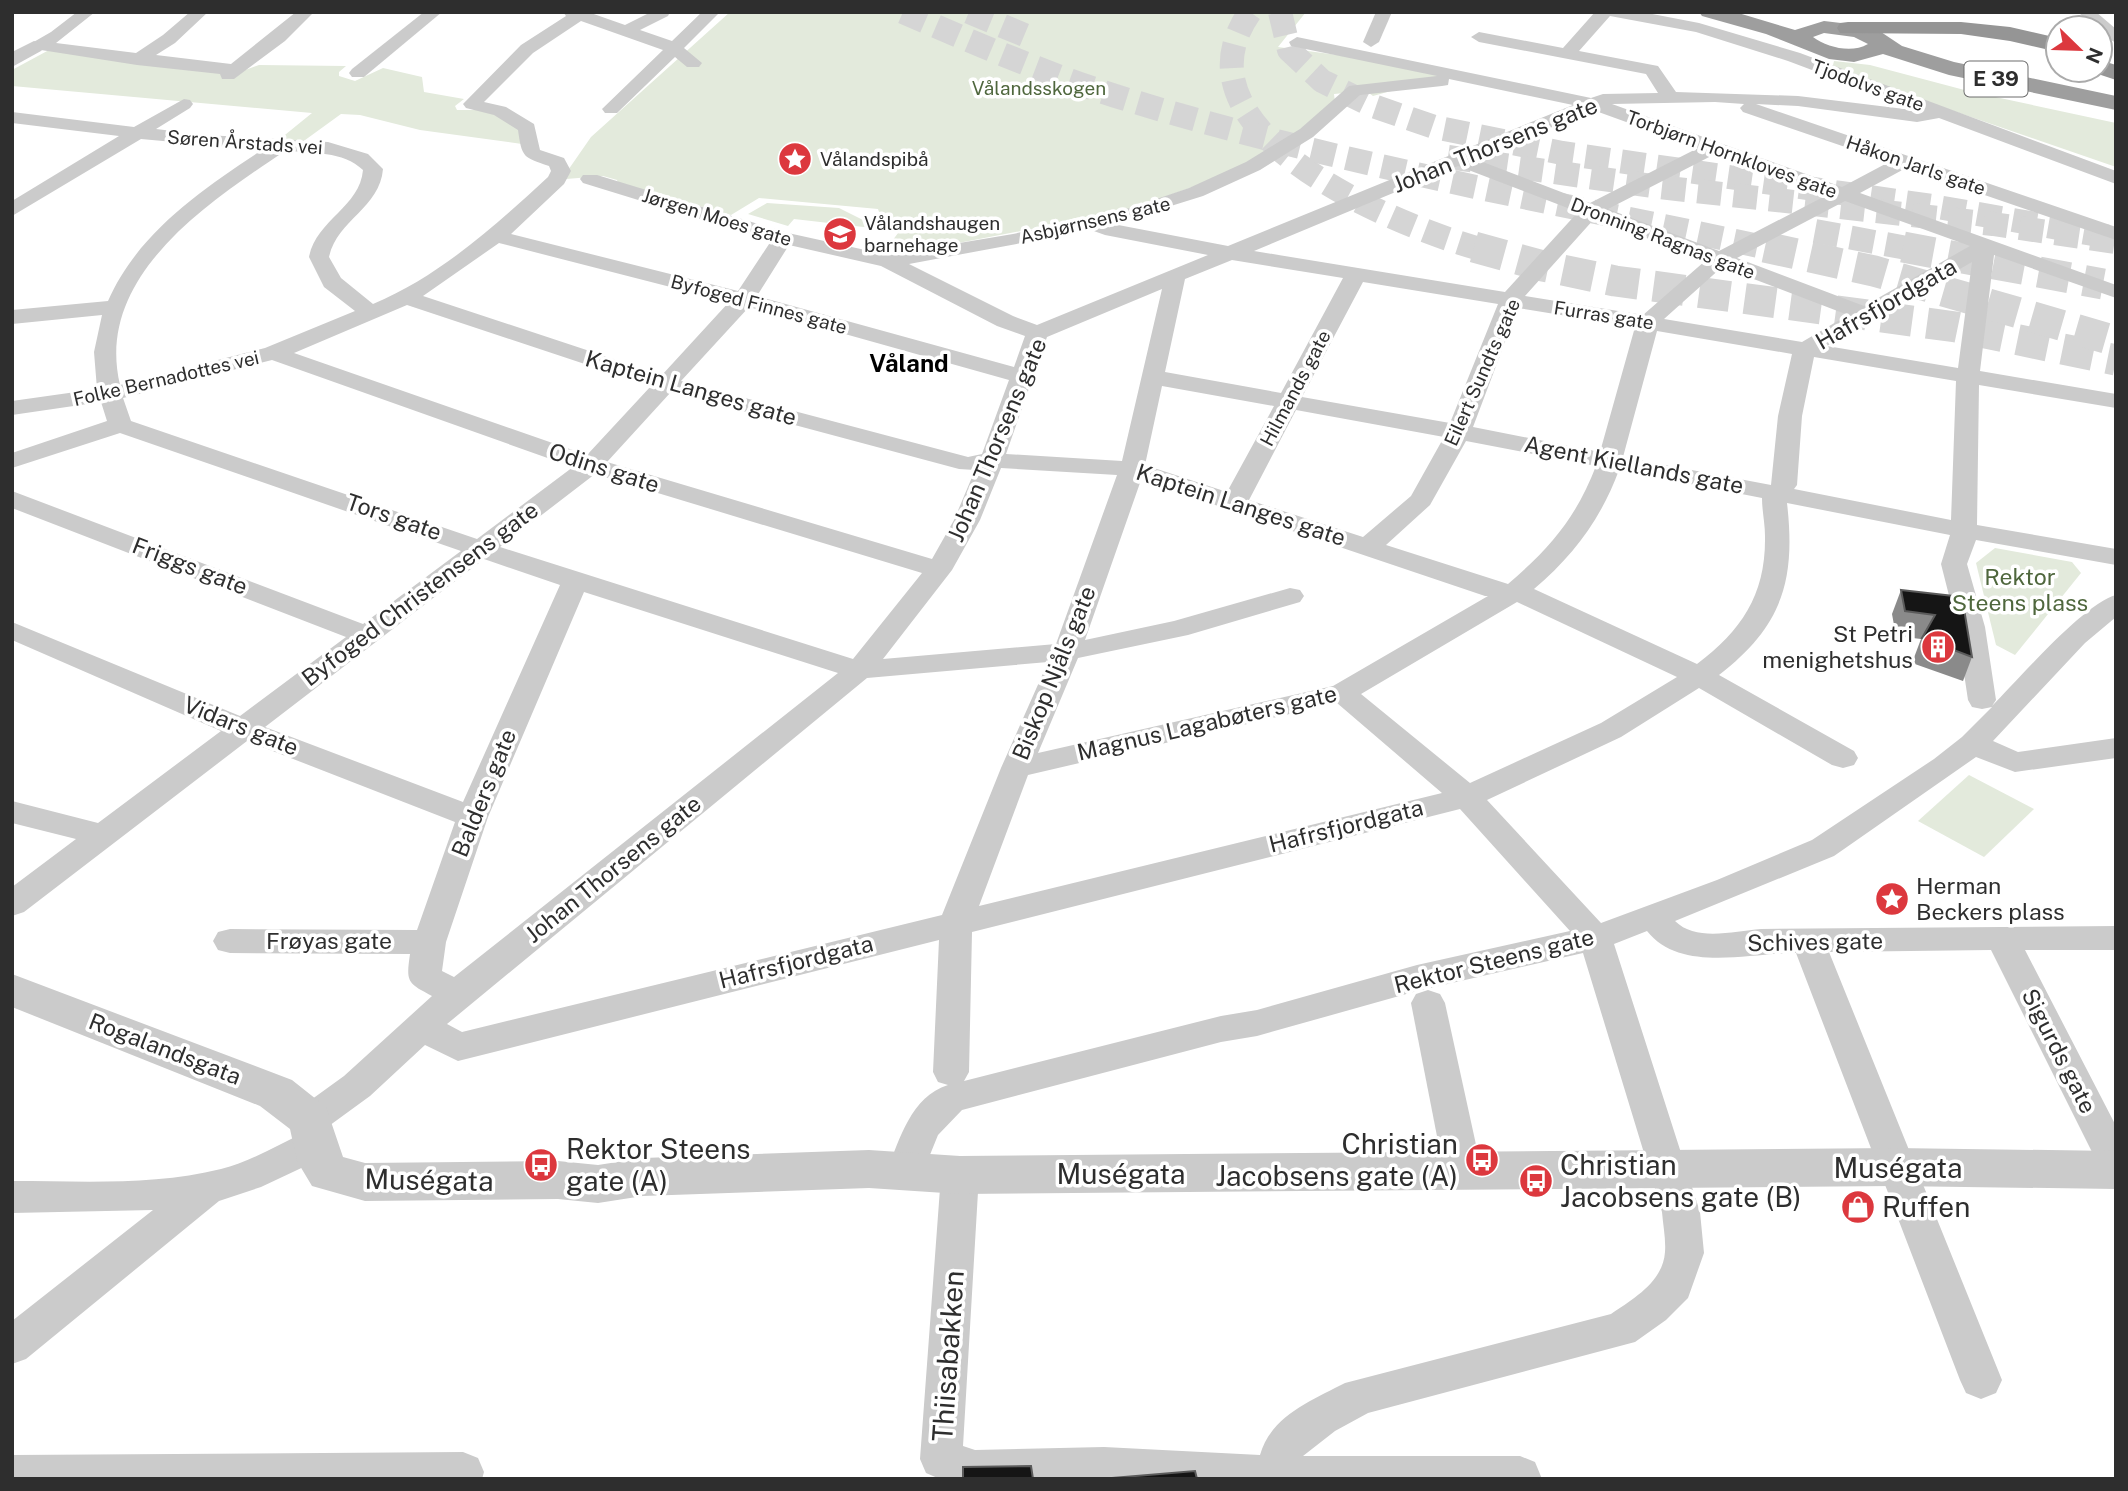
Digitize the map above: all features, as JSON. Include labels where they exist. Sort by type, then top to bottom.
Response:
[{"type":"highway","name":"E 39","points":[[1709,12],[1774,29],[1821,50],[1881,60],[1994,90],[2116,114]]},
{"type":"highway","name":"E 39","points":[[1752,12],[1824,27],[1961,28],[2010,34],[2044,42]]},
{"type":"highway","points":[[1803,41],[1801,34],[1804,32],[1824,27]]},
{"type":"highway","name":"E 39","points":[[1848,29],[1866,34],[1907,55],[1974,74],[2116,103]]},
{"type":"highway","name":"E 39","points":[[1849,55],[1874,51],[1879,43],[1907,34],[1948,34],[2001,39],[2044,49]]},
{"type":"street","points":[[12,61],[41,47],[87,12]]},
{"type":"street","points":[[137,60],[176,33],[200,12]]},
{"type":"street","points":[[12,43],[231,73],[279,37],[306,12]]},
{"type":"street","points":[[358,73],[435,12]]},
{"type":"street","points":[[626,31],[662,13],[659,12]]},
{"type":"street","points":[[611,109],[674,48],[683,44],[712,12]]},
{"type":"street","points":[[1371,42],[1384,12]]},
{"type":"street","points":[[1567,53],[1604,12]]},
{"type":"street","name":"Tjodolvs gate","points":[[1615,12],[1664,20],[1794,57],[2116,178]]},
{"type":"street","points":[[2086,12],[2116,38]]},
{"type":"street","points":[[575,14],[674,48],[693,63]]},
{"type":"street","name":"Folke Bernadottes vei","points":[[12,408],[110,394],[273,353],[406,298],[496,236],[557,180],[561,171],[557,162],[531,153],[527,128],[499,111],[472,104],[527,49],[575,14]]},
{"type":"street","points":[[1479,37],[1652,70],[1668,60]]},
{"type":"street","name":"Torbjørn Hornkloves gate","points":[[1297,42],[1591,103],[2116,292]]},
{"type":"street","points":[[1652,70],[1671,97]]},
{"type":"street","name":"Asbjørnsens gate","points":[[888,261],[1095,224],[1176,201],[1243,173],[1282,150],[1337,108],[1355,90],[1456,80],[1465,76]]},
{"type":"street","name":"Johan Thorsens gate","points":[[313,1132],[357,1086],[457,994],[859,670],[939,570],[967,520],[992,460],[1037,333],[1460,160],[1591,103],[1618,97],[1716,97],[1798,101],[1917,117],[1939,111]]},
{"type":"street","name":"Håkon Jarls gate","points":[[1716,97],[2116,234]]},
{"type":"street","points":[[12,210],[184,104]]},
{"type":"street","name":"Søren Årstads vei","points":[[12,117],[136,133],[279,147],[328,148],[361,158],[373,169],[374,181],[362,200],[324,240],[319,257],[332,282],[370,312]]},
{"type":"street","points":[[12,461],[120,425],[110,394],[105,352],[116,307],[142,259],[184,212],[279,147]]},
{"type":"street","name":"Eilert Sundts gate","points":[[1369,546],[1420,500],[1459,432],[1510,299],[1591,210],[1715,148]]},
{"type":"street","name":"Dronning Ragnas gate","points":[[1460,160],[1867,315]]},
{"type":"street","points":[[1648,322],[1718,260],[1906,161]]},
{"type":"street","name":"Jørgen Moes gate","points":[[590,179],[783,238],[888,261],[1005,321],[1037,333]]},
{"type":"street","name":"Furras gate","points":[[1095,224],[1105,229],[1230,253],[2116,401]]},
{"type":"street","name":"Byfoged Finnes gate","points":[[496,236],[744,299],[1021,376]]},
{"type":"street","name":"Byfoged Christensens gate","points":[[12,904],[591,465],[744,299],[783,238]]},
{"type":"street","points":[[1982,699],[1971,627],[1954,564],[1962,545],[1964,530],[1968,376],[1985,246]]},
{"type":"street","name":"Hafrsfjordgata","points":[[423,1027],[458,1047],[1466,797],[1611,730],[1699,676],[1728,654],[1763,609],[1774,583],[1777,558],[1776,493],[1784,485],[1790,416],[1802,355],[1806,349],[1985,246]]},
{"type":"street","name":"Biskop Njåls gate","points":[[951,1072],[956,922],[1016,768],[1067,652],[1132,469],[1176,274]]},
{"type":"street","name":"Hilmands gate","points":[[1235,502],[1356,274]]},
{"type":"street","name":"Kaptein Langes gate","points":[[406,298],[667,384],[968,464],[992,460],[1132,469],[1495,590],[1522,594],[1699,676],[1843,758]]},
{"type":"street","points":[[12,317],[116,307]]},
{"type":"street","name":"Magnus Lagabøters gate","points":[[1016,768],[1342,693],[1513,593],[1546,565],[1577,530],[1597,496],[1648,322]]},
{"type":"street","name":"Odins gate","points":[[273,353],[591,465],[939,570]]},
{"type":"street","name":"Agent Kiellands gate","points":[[1152,377],[1288,400],[2116,557]]},
{"type":"street","name":"Tors gate","points":[[120,425],[575,581],[859,670]]},
{"type":"street","name":"Friggs gate","points":[[12,499],[367,635]]},
{"type":"street","name":"Balders gate","points":[[457,994],[425,977],[429,942],[472,817],[575,581]]},
{"type":"street","points":[[859,670],[1067,652],[1178,629],[1290,596]]},
{"type":"street","name":"Rektor Steens gate","points":[[906,1171],[922,1127],[950,1099],[1221,1029],[1257,1023],[1417,978],[1595,938],[1728,888],[1823,848],[1945,766],[1973,744],[2075,637],[2116,603]]},
{"type":"street","name":"Vidars gate","points":[[12,630],[243,729],[472,817]]},
{"type":"street","points":[[1275,1477],[1284,1445],[1320,1417],[1360,1396],[1621,1329],[1652,1308],[1674,1286],[1685,1253],[1681,1212],[1595,938],[1466,797],[1342,693]]},
{"type":"street","points":[[1973,744],[2015,762],[2116,748]]},
{"type":"street","points":[[12,812],[103,835]]},
{"type":"street","name":"Schives gate","points":[[1652,915],[1672,937],[1681,942],[1713,945],[2062,937],[2116,939]]},
{"type":"street","name":"Sigurds gate","points":[[2003,940],[2116,1163]]},
{"type":"street","name":"Frøyas gate","points":[[230,941],[429,942]]},
{"type":"street","points":[[1808,941],[1981,1380]]},
{"type":"street","name":"Rogalandsgata","points":[[12,990],[276,1093],[313,1132]]},
{"type":"street","points":[[1428,1003],[1464,1172]]},
{"type":"street","points":[[12,1197],[92,1196],[208,1188],[263,1168],[313,1132]]},
{"type":"street","name":"Muségata","points":[[313,1132],[320,1161],[328,1172],[365,1182],[558,1180],[598,1184],[643,1178],[869,1169],[960,1175],[1895,1167],[2116,1170]]},
{"type":"street","name":"Thiisabakken","points":[[960,1175],[941,1459],[975,1470],[1104,1467],[1275,1477],[1521,1477]]},
{"type":"street","points":[[12,1346],[208,1188]]},
{"type":"street","points":[[12,1475],[463,1472]]},
{"type":"green space","name":"Vålandsskogen","points":[[730,12],[1306,12],[1278,47],[1345,56],[1441,77],[1373,96],[1366,91],[1334,94],[1335,102],[1269,155],[1226,175],[1125,211],[901,254],[873,252],[887,248],[898,233],[881,218],[878,209],[759,198],[731,215],[618,183],[617,180],[603,176],[566,179],[564,176],[591,137]]},
{"type":"green space","points":[[49,50],[240,72],[259,65],[346,66],[339,72],[339,76],[355,81],[383,68],[422,77],[424,92],[464,99],[455,106],[457,110],[486,110],[524,131],[522,144],[420,130],[360,115],[341,114],[301,143],[275,143],[312,113],[12,86],[12,70]]},
{"type":"green space","points":[[1834,61],[1870,65],[1972,92],[2116,123],[2116,167],[1832,69]]},
{"type":"green space","points":[[767,203],[839,208],[881,229],[794,219],[788,226],[748,214]]},
{"type":"green space","name":"Rektor Steens plass","points":[[1995,548],[2072,562],[2081,573],[2015,655],[1996,645],[1976,563]]},
{"type":"green space","points":[[1969,775],[2034,809],[1984,857],[1918,821]]},
{"type":"building","points":[[1901,590],[1962,597],[1972,657],[1922,638],[1935,615],[1905,611]]},
{"type":"building","points":[[1031,1466],[1033,1479],[963,1479],[963,1467]]},
{"type":"building","points":[[1195,1471],[1197,1479],[1100,1479]]},
{"type":"tunnel","points":[[903,12],[1046,72],[1214,125],[1452,182],[1773,249]]},
{"type":"tunnel","points":[[969,12],[1034,39]]},
{"type":"tunnel","points":[[1250,12],[1232,56],[1238,96],[1263,133],[1301,166],[1347,195],[1396,219],[1480,249]]},
{"type":"tunnel","points":[[1280,12],[1289,50],[1322,81],[1373,106],[1434,127],[1562,153],[1932,206],[2116,238]]},
{"type":"tunnel","points":[[1448,157],[1659,187],[1993,224],[2116,242]]},
{"type":"tunnel","points":[[1815,231],[1912,249]]},
{"type":"tunnel","points":[[1474,247],[1543,266],[1615,281],[1956,327],[2116,360]]},
{"type":"tunnel","points":[[1765,247],[1874,271],[2116,341]]},
{"type":"tunnel","points":[[1903,247],[2103,284]]},
{"type":"place","name":"Vålandspibå","points":[[795,159]]},
{"type":"place","name":"Vålandshaugen barnehage","points":[[840,234]]},
{"type":"place","name":"St Petri menighetshus","points":[[1938,647]]},
{"type":"place","name":"Herman Beckers plass","points":[[1892,899]]},
{"type":"place","name":"Christian Jacobsens gate (A)","points":[[1482,1160]]},
{"type":"place","name":"Rektor Steens gate (A)","points":[[541,1165]]},
{"type":"place","name":"Christian Jacobsens gate (B)","points":[[1536,1181]]},
{"type":"place","name":"Ruffen","points":[[1858,1207]]},
{"type":"district","name":"Våland","points":[[909,364]]}]
